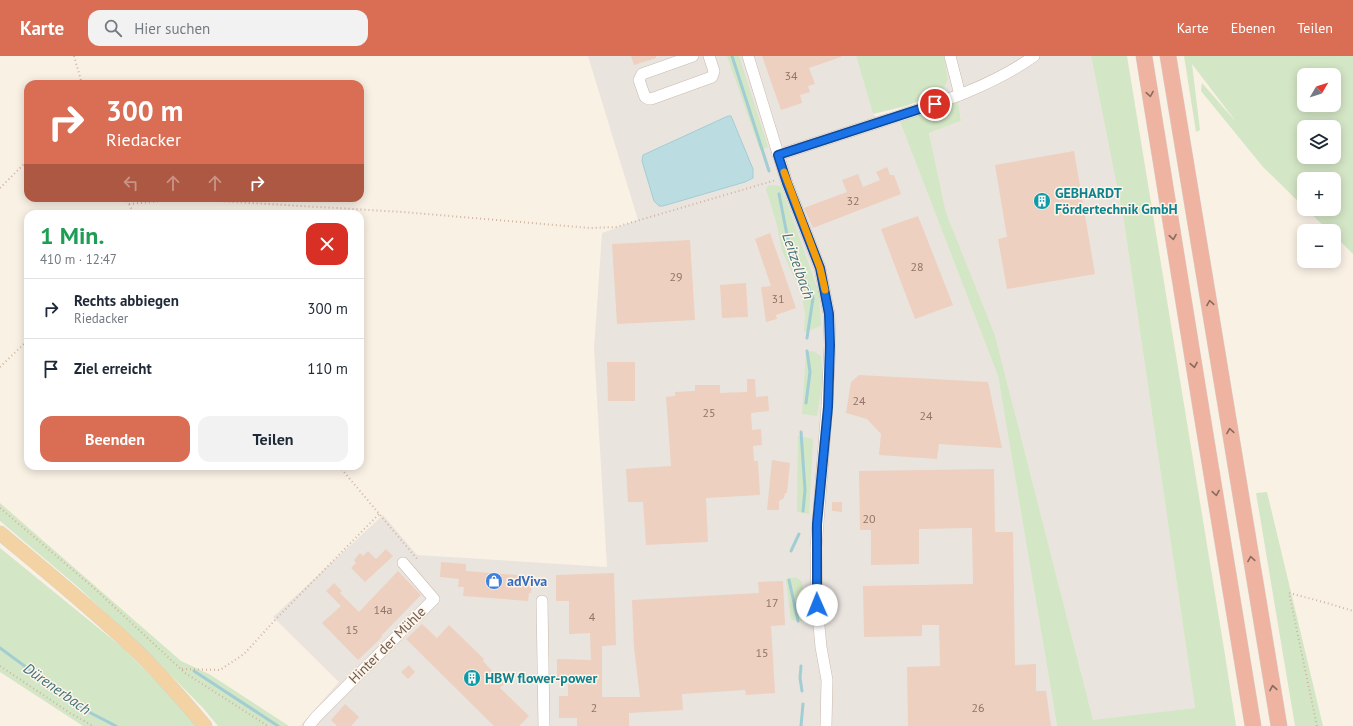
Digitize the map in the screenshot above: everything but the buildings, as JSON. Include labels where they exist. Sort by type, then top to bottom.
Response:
[{"type":"highway","points":[[1144,56],[1186,323],[1211,465],[1253,726]]},
{"type":"highway","points":[[1168,56],[1279,726]]},
{"type":"main road","points":[[0,533],[140,654],[205,726]]},
{"type":"street","points":[[693,56],[642,74],[639,77],[639,80],[645,96],[651,99],[709,79],[714,75],[714,71],[709,56]]},
{"type":"street","points":[[748,56],[785,177],[820,268],[829,314],[830,345],[828,407],[816,548],[817,605],[827,680],[826,726]]},
{"type":"street","points":[[950,56],[960,95]]},
{"type":"street","points":[[778,155],[910,113],[960,95],[997,79],[1034,56]]},
{"type":"street","name":"Hinter der Mühle","points":[[309,726],[316,717],[434,599],[403,563]]},
{"type":"street","points":[[542,601],[544,726]]},
{"type":"path","points":[[74,56],[81,80]]},
{"type":"path","points":[[0,188],[24,164]]},
{"type":"path","points":[[235,202],[403,212],[590,228],[609,228],[785,177]]},
{"type":"path","points":[[132,210],[129,204],[151,202]]},
{"type":"path","points":[[0,368],[24,344]]},
{"type":"path","points":[[342,470],[417,559]]},
{"type":"path","points":[[0,508],[94,588],[185,673],[268,726]]},
{"type":"path","points":[[181,669],[220,670],[244,654],[276,619],[379,514]]},
{"type":"path","points":[[1316,726],[1289,593],[1353,611]]},
{"type":"path","points":[[0,666],[70,713],[93,726]]},
{"type":"shaded area","points":[[588,56],[856,56],[873,114],[882,122],[884,127],[900,122],[998,376],[1057,726],[300,726],[339,682],[273,617],[383,515],[417,555],[607,567],[594,349],[602,233],[638,220]]},
{"type":"shaded area","points":[[944,56],[1091,56],[1124,222],[1195,708],[1093,721],[995,335],[946,214],[929,133],[961,121],[958,101],[943,92],[948,79]]},
{"type":"green space","points":[[727,56],[739,56],[768,147],[760,150]]},
{"type":"green space","points":[[856,56],[944,56],[948,79],[943,92],[906,106],[873,114]]},
{"type":"green space","points":[[1091,56],[1127,56],[1236,726],[1057,726],[998,376],[900,122],[958,101],[961,121],[929,133],[946,213],[995,335],[1093,720],[1195,708],[1124,222]]},
{"type":"green space","points":[[1184,56],[1353,56],[1353,254],[1341,242],[1341,224],[1322,224],[1313,216],[1341,216],[1341,172],[1297,172],[1297,200],[1263,167],[1201,91],[1202,83],[1237,123],[1192,64],[1200,130],[1196,132]]},
{"type":"green space","points":[[769,185],[781,186],[819,293],[821,326],[804,332],[805,312],[800,289],[782,251],[777,225],[766,189]]},
{"type":"green space","points":[[813,351],[821,356],[823,378],[817,416],[802,414],[806,352]]},
{"type":"green space","points":[[798,436],[813,439],[809,514],[797,512]]},
{"type":"green space","points":[[1267,492],[1323,726],[1295,726],[1256,493]]},
{"type":"green space","points":[[0,503],[181,661],[209,674],[289,726],[218,726],[203,708],[150,654],[78,587],[0,521]]},
{"type":"green space","points":[[0,548],[123,648],[187,712],[197,726],[83,726],[0,672]]},
{"type":"green space","points":[[796,577],[802,582],[807,616],[804,621],[791,620],[786,579]]},
{"type":"water","points":[[728,116],[731,116],[753,169],[753,178],[745,182],[659,206],[654,201],[642,161],[643,155]]},
{"type":"waterway","name":"Leitzelbach","points":[[732,56],[769,171]]},
{"type":"waterway","name":"Leitzelbach","points":[[779,194],[788,240],[813,298],[807,338]]},
{"type":"waterway","name":"Leitzelbach","points":[[806,403],[810,372],[807,351]]},
{"type":"waterway","name":"Leitzelbach","points":[[801,432],[805,490],[803,511]]},
{"type":"waterway","name":"Leitzelbach","points":[[791,551],[799,534]]},
{"type":"waterway","name":"Leitzelbach","points":[[789,580],[798,621]]},
{"type":"waterway","name":"Dürenerbach","points":[[0,648],[83,709],[116,726]]},
{"type":"waterway","name":"Leitzelbach","points":[[801,666],[800,678],[802,691]]},
{"type":"waterway","points":[[194,671],[278,726]]},
{"type":"waterway","name":"Leitzelbach","points":[[801,726],[803,704]]},
{"type":"slow traffic","points":[[784,172],[820,268],[825,290]]},
{"type":"place","name":"GEBHARDT Fördertechnik GmbH","points":[[1042,201]]},
{"type":"place","name":"adViva","points":[[494,581]]},
{"type":"place","name":"HBW flower-power","points":[[472,678]]},
{"type":"route","points":[[817,605],[816,548],[828,407],[830,345],[829,314],[820,268],[787,183],[778,155],[935,104]]}]
